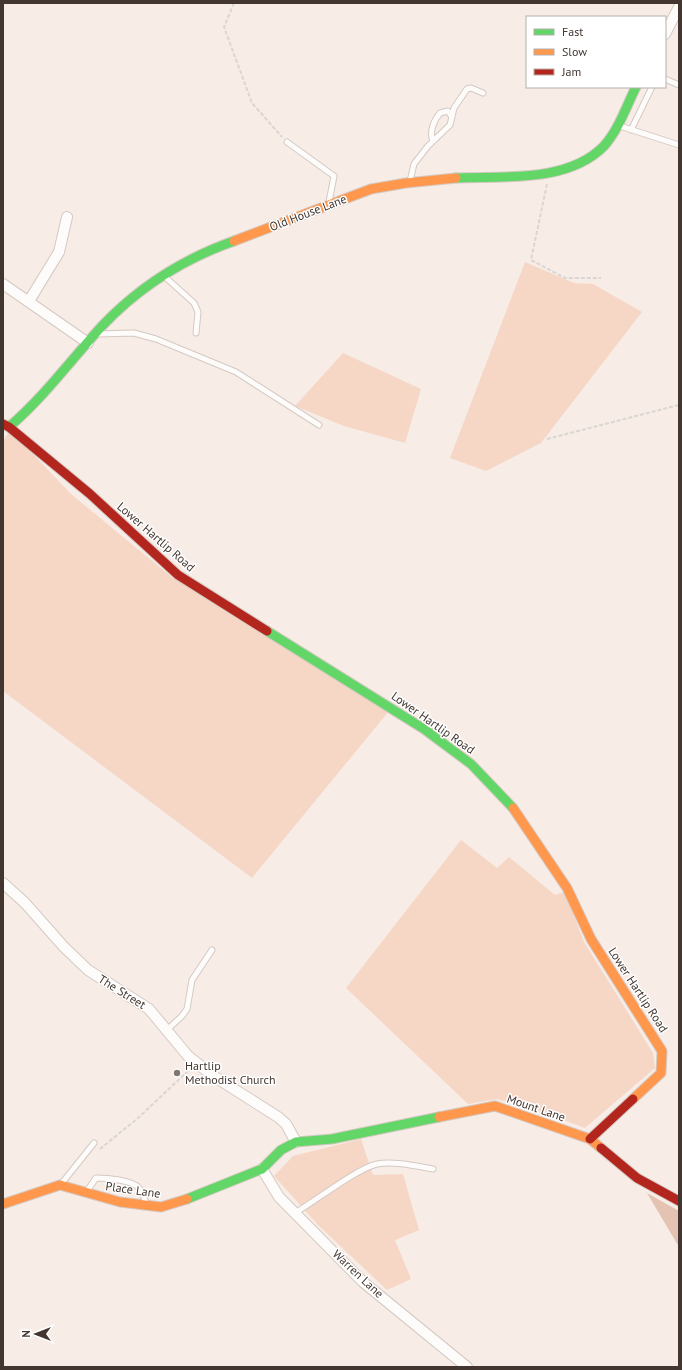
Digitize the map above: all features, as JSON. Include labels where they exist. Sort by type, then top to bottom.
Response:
[{"type":"street","points":[[666,32],[679,7]]},
{"type":"street","name":"Old House Lane","points":[[6,425],[21,417],[49,388],[116,311],[163,276],[204,251],[379,187],[410,182],[516,176],[550,171],[584,160],[609,142],[619,125],[636,88]]},
{"type":"street","points":[[29,301],[59,252],[67,217]]},
{"type":"street","points":[[3,284],[88,343]]},
{"type":"street","name":"Lower Hartlip Road","points":[[6,425],[90,494],[178,575],[424,729],[471,764],[509,802],[567,888],[591,939],[662,1051],[661,1073],[590,1139]]},
{"type":"street","name":"The Street","points":[[3,883],[25,903],[64,947],[88,970],[149,1009],[179,1047],[196,1063],[278,1117],[286,1124],[296,1142]]},
{"type":"street","name":"Mount Lane","points":[[296,1142],[332,1139],[495,1106],[590,1139],[637,1178],[679,1201]]},
{"type":"street","name":"Place Lane","points":[[60,1186],[85,1194],[120,1202],[161,1207],[181,1201],[262,1169],[281,1150],[296,1142]]},
{"type":"street","name":"Warren Lane","points":[[262,1169],[279,1197],[363,1282],[467,1367]]},
{"type":"street","points":[[3,1204],[60,1186]]},
{"type":"lane","points":[[666,79],[679,85]]},
{"type":"lane","points":[[410,182],[414,164],[433,141],[445,132],[451,124],[458,101],[467,89],[471,88],[483,93]]},
{"type":"lane","points":[[631,130],[652,88]]},
{"type":"lane","points":[[433,141],[431,133],[435,120],[440,113],[448,111],[452,117]]},
{"type":"lane","points":[[619,125],[679,145]]},
{"type":"lane","points":[[287,142],[334,176],[328,205]]},
{"type":"lane","points":[[163,276],[194,303],[198,312],[196,334]]},
{"type":"lane","points":[[95,334],[134,333],[156,339],[229,369],[319,425]]},
{"type":"lane","points":[[167,1030],[182,1016],[187,1009],[192,980],[212,950]]},
{"type":"lane","points":[[60,1186],[94,1143]]},
{"type":"lane","points":[[295,1213],[360,1171],[372,1166],[379,1164],[411,1165],[433,1169]]},
{"type":"lane","points":[[85,1194],[90,1184],[96,1178],[106,1178],[134,1184],[140,1189],[146,1206]]},
{"type":"path","points":[[234,3],[224,26],[252,103],[287,142]]},
{"type":"path","points":[[550,171],[531,260],[565,278],[601,278]]},
{"type":"path","points":[[547,439],[679,405]]},
{"type":"path","points":[[96,1154],[138,1118],[196,1063]]},
{"type":"shaded area","points":[[525,262],[574,283],[593,284],[642,312],[541,443],[486,471],[450,458]]},
{"type":"shaded area","points":[[343,353],[421,389],[405,443],[344,426],[295,406]]},
{"type":"shaded area","points":[[10,430],[71,494],[174,579],[389,711],[252,878],[3,691],[3,441]]},
{"type":"shaded area","points":[[461,840],[497,868],[509,857],[555,895],[565,892],[584,942],[653,1053],[655,1068],[585,1128],[548,1114],[497,1099],[468,1104],[346,988]]},
{"type":"shaded area","points":[[361,1139],[373,1175],[403,1174],[419,1230],[395,1240],[411,1279],[387,1290],[318,1225],[274,1176],[293,1156]]},
{"type":"shaded area","points":[[647,1193],[679,1211],[679,1247]]},
{"type":"traffic: fast","points":[[456,178],[514,177],[554,172],[589,158],[604,146],[614,132],[636,88]]},
{"type":"traffic: fast","points":[[9,427],[46,391],[102,326],[131,298],[163,275],[180,265],[197,256],[234,241]]},
{"type":"traffic: fast","points":[[267,631],[424,729],[471,764],[513,808]]},
{"type":"traffic: fast","points":[[187,1199],[262,1169],[281,1150],[296,1142],[332,1139],[439,1117]]},
{"type":"traffic: slow","points":[[234,241],[371,189],[406,183],[456,178]]},
{"type":"traffic: slow","points":[[513,808],[567,888],[591,939],[662,1051],[661,1073],[633,1099]]},
{"type":"traffic: slow","points":[[439,1117],[495,1106],[590,1139],[601,1148]]},
{"type":"traffic: slow","points":[[3,1204],[60,1185],[120,1202],[161,1207],[187,1199]]},
{"type":"traffic: jam","points":[[3,424],[9,427],[90,494],[178,575],[267,631]]},
{"type":"traffic: jam","points":[[590,1139],[633,1099]]},
{"type":"traffic: jam","points":[[601,1148],[637,1178],[679,1201]]},
{"type":"place","name":"Hartlip Methodist Church","points":[[177,1073]]}]
